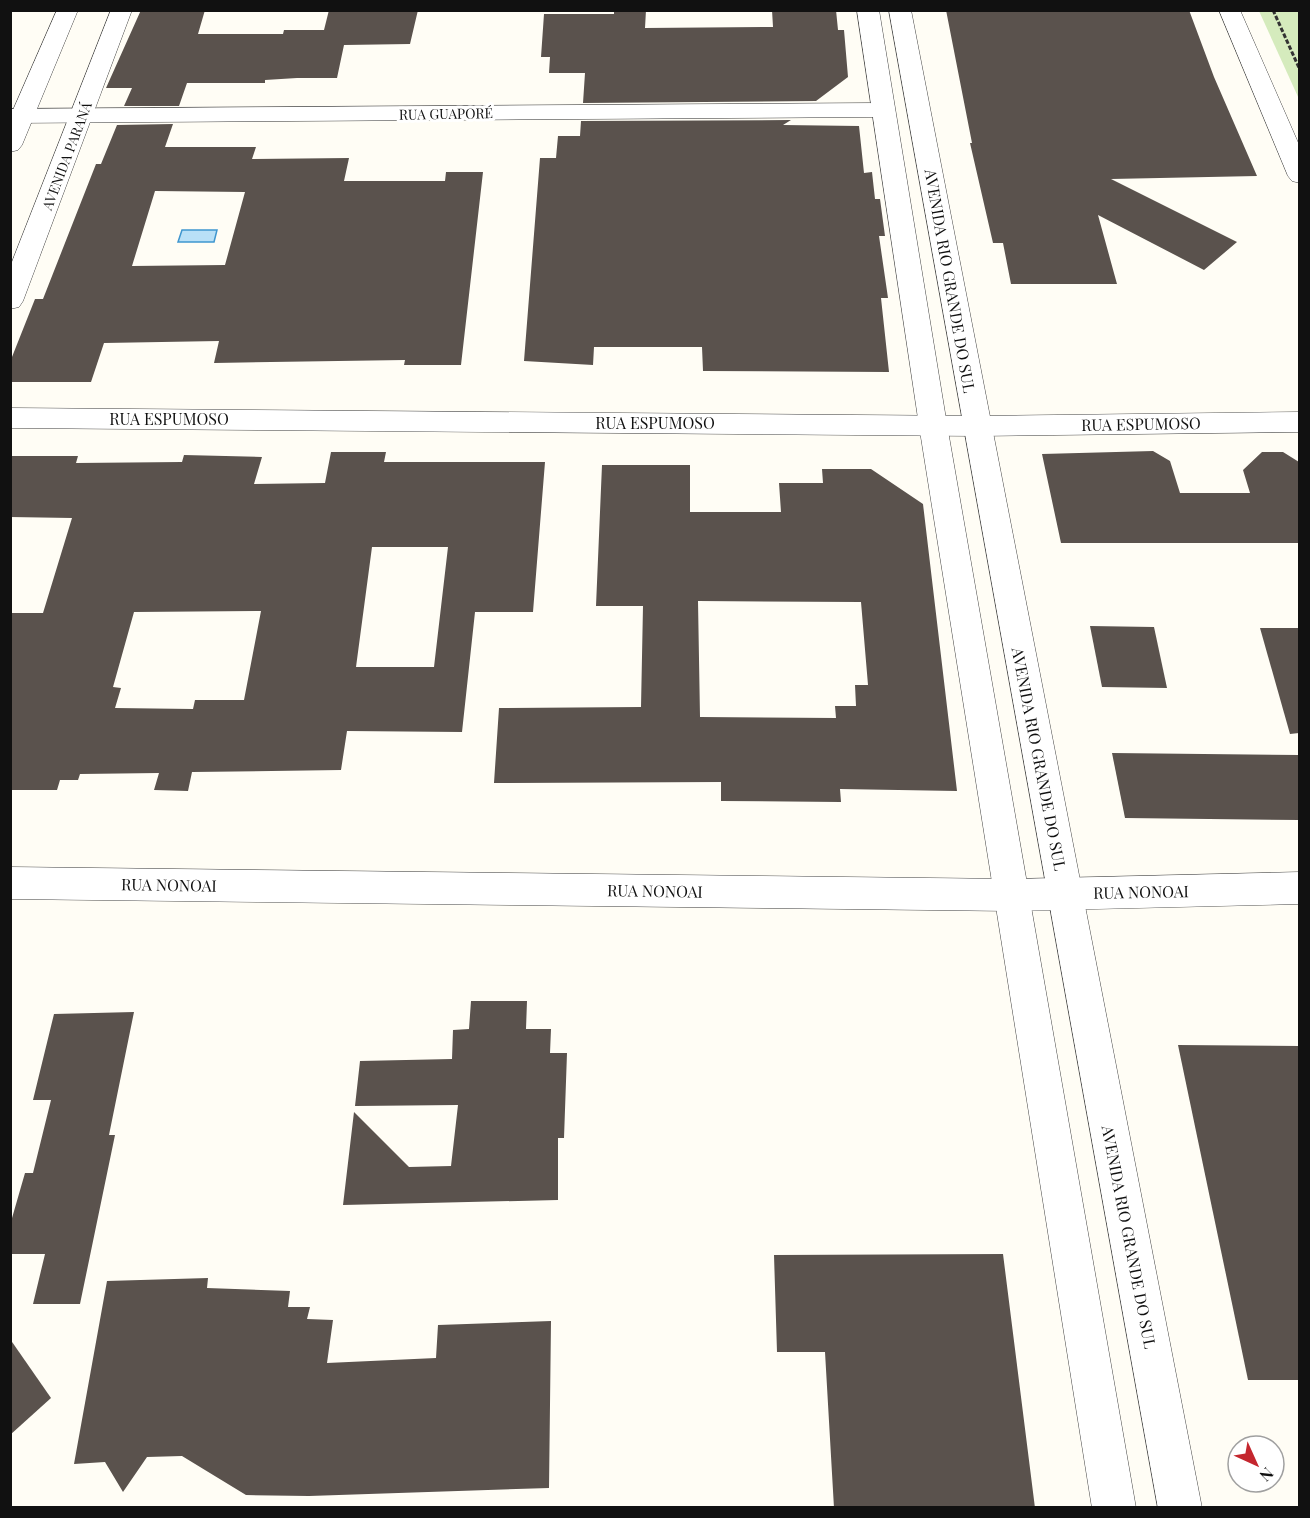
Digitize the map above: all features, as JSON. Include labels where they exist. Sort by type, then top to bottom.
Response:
[{"type":"street","points":[[10,145],[16,116],[68,10]]},
{"type":"street","name":"AVENIDA PARANÁ","points":[[10,301],[122,10]]},
{"type":"street","points":[[868,10],[933,425],[1114,1508]]},
{"type":"street","name":"AVENIDA RIO GRANDE DO SUL","points":[[900,10],[1179,1508]]},
{"type":"street","points":[[1229,10],[1299,176]]},
{"type":"street","name":"RUA GUAPORÉ","points":[[16,116],[882,110]]},
{"type":"street","name":"RUA ESPUMOSO","points":[[10,418],[977,426],[1299,422]]},
{"type":"street","name":"RUA NONOAI","points":[[10,883],[1011,895],[1299,888]]},
{"type":"path","points":[[1273,10],[1299,70]]},
{"type":"green space","points":[[1259,11],[1299,11],[1299,99]]},
{"type":"water","points":[[182,230],[217,230],[214,242],[178,242]]},
{"type":"building","points":[[141,10],[205,10],[198,34],[283,34],[284,30],[324,30],[329,10],[418,10],[410,44],[344,45],[337,78],[265,80],[265,83],[187,83],[179,106],[124,106],[132,88],[106,88]]},
{"type":"building","points":[[614,10],[646,10],[645,28],[773,27],[772,10],[836,10],[838,30],[844,30],[848,77],[816,101],[583,103],[585,73],[549,73],[550,57],[541,57],[544,14],[614,14]]},
{"type":"building","points":[[946,10],[1189,10],[1214,77],[1257,176],[1111,179],[1237,242],[1204,270],[1098,215],[1117,284],[1011,284],[1003,243],[993,243],[970,143],[972,143]]},
{"type":"building","points":[[791,120],[783,125],[859,126],[864,173],[872,172],[875,199],[880,199],[885,236],[879,236],[888,298],[881,298],[889,372],[703,371],[702,347],[594,347],[593,365],[524,361],[540,158],[556,158],[558,136],[580,136],[581,121]]},
{"type":"building","points":[[173,124],[165,147],[256,147],[252,159],[349,158],[344,181],[445,181],[446,172],[483,172],[461,365],[404,365],[405,360],[214,363],[219,341],[104,343],[91,382],[10,382],[10,362],[35,299],[43,299],[96,164],[101,164],[117,125]],"holes":[[[155,191],[245,192],[225,265],[132,266]]]},
{"type":"building","points":[[1153,451],[1170,461],[1180,493],[1250,493],[1243,470],[1262,452],[1283,452],[1299,462],[1299,543],[1061,543],[1042,454]]},
{"type":"building","points":[[331,452],[386,452],[384,462],[545,462],[533,612],[475,612],[462,732],[347,731],[341,770],[192,772],[188,791],[154,790],[159,773],[80,774],[78,780],[60,780],[57,790],[10,790],[10,613],[43,613],[72,518],[10,517],[10,456],[78,456],[76,463],[182,462],[184,455],[262,457],[254,484],[325,483]],"holes":[[[372,547],[448,547],[434,667],[356,667]],[[261,611],[244,700],[195,700],[193,709],[115,708],[121,688],[113,687],[134,612]]]},
{"type":"building","points":[[602,465],[690,465],[690,512],[781,512],[779,483],[823,483],[822,469],[871,469],[923,504],[957,791],[840,789],[841,802],[721,801],[721,782],[494,783],[499,708],[641,707],[643,606],[596,606]],"holes":[[[698,601],[861,602],[868,685],[855,685],[856,706],[835,706],[836,718],[700,717]]]},
{"type":"building","points":[[1090,626],[1154,627],[1167,688],[1102,687]]},
{"type":"building","points":[[1260,628],[1299,628],[1299,733],[1290,734]]},
{"type":"building","points":[[1112,753],[1299,755],[1299,820],[1125,818]]},
{"type":"building","points":[[471,1001],[527,1001],[526,1029],[551,1029],[550,1053],[567,1053],[564,1138],[558,1138],[558,1200],[343,1205],[354,1112],[409,1167],[451,1166],[458,1105],[355,1106],[360,1061],[452,1059],[453,1030],[469,1029]]},
{"type":"building","points":[[134,1012],[109,1135],[115,1135],[80,1304],[33,1304],[45,1254],[10,1254],[10,1225],[25,1173],[33,1173],[51,1100],[33,1100],[54,1014]]},
{"type":"building","points":[[1178,1045],[1299,1046],[1299,1380],[1248,1380]]},
{"type":"building","points":[[1003,1254],[1035,1508],[834,1508],[825,1352],[777,1352],[774,1255]]},
{"type":"building","points":[[208,1278],[207,1288],[290,1291],[288,1307],[310,1307],[307,1319],[333,1320],[327,1363],[436,1358],[438,1325],[551,1321],[549,1488],[309,1496],[246,1495],[182,1456],[147,1457],[123,1492],[105,1462],[74,1464],[107,1281]]},
{"type":"building","points":[[10,1339],[51,1398],[10,1435]]}]
